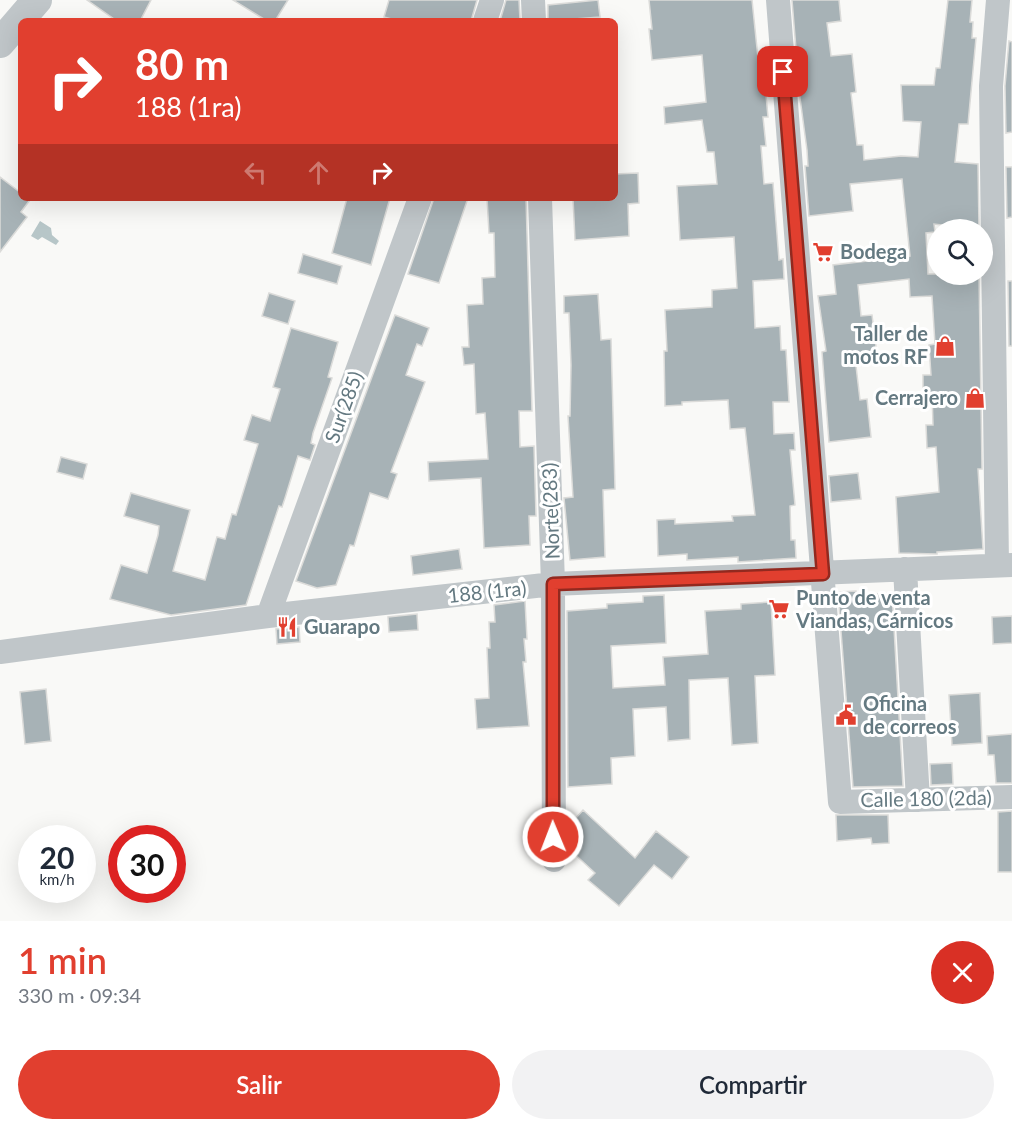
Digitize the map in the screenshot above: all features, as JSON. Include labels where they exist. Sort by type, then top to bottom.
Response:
[{"type":"street","points":[[22,18],[37,0]]},
{"type":"street","points":[[485,18],[492,0]]},
{"type":"street","points":[[533,0],[534,18]]},
{"type":"street","points":[[778,0],[823,574]]},
{"type":"street","points":[[998,0],[991,86],[1004,565]]},
{"type":"street","points":[[0,43],[18,22]]},
{"type":"street","name":"Sur(285)","points":[[268,616],[419,201]]},
{"type":"street","name":"Norte(283)","points":[[540,201],[553,584],[554,860]]},
{"type":"street","name":"188 (1ra)","points":[[0,652],[268,616],[553,584],[1004,565]]},
{"type":"street","points":[[905,569],[918,800]]},
{"type":"street","name":"Calle 180 (2da)","points":[[823,574],[840,802],[1012,797]]},
{"type":"shaded area","points":[[40,221],[51,228],[52,235],[59,241],[56,245],[42,237],[38,240],[31,236]]},
{"type":"building","points":[[87,0],[151,0],[142,18],[113,18]]},
{"type":"building","points":[[233,0],[288,0],[277,18],[262,18]]},
{"type":"building","points":[[389,0],[477,0],[472,18],[384,17]]},
{"type":"building","points":[[506,0],[519,0],[520,18],[501,18]]},
{"type":"building","points":[[598,0],[600,17],[548,18],[548,5]]},
{"type":"building","points":[[649,0],[752,0],[758,58],[766,57],[769,63],[770,84],[765,84],[768,117],[763,117],[766,146],[761,146],[764,184],[773,183],[779,260],[783,259],[784,279],[753,281],[755,328],[780,326],[781,350],[786,350],[789,402],[773,402],[774,434],[794,433],[795,450],[790,450],[795,505],[790,506],[791,540],[795,540],[796,558],[738,562],[738,557],[687,560],[687,554],[658,556],[657,520],[675,519],[675,524],[733,521],[732,516],[755,515],[745,428],[730,429],[728,400],[682,402],[682,405],[665,406],[664,351],[667,351],[665,310],[712,307],[712,290],[737,288],[734,237],[680,240],[677,186],[717,184],[714,152],[707,152],[702,120],[665,124],[664,107],[706,102],[702,55],[652,60]]},
{"type":"building","points":[[792,0],[839,0],[841,21],[827,23],[831,56],[852,54],[856,92],[851,93],[857,145],[863,145],[864,160],[901,156],[918,157],[921,122],[903,121],[901,85],[934,85],[936,68],[940,68],[948,0],[972,0],[970,22],[973,22],[972,38],[976,38],[968,124],[959,124],[955,162],[978,164],[979,219],[927,219],[927,285],[979,285],[982,469],[978,469],[983,549],[937,552],[937,554],[899,553],[896,497],[939,492],[936,447],[927,448],[926,425],[933,425],[932,393],[923,394],[923,375],[931,375],[929,345],[935,344],[932,296],[910,297],[909,279],[858,285],[861,316],[872,315],[878,363],[856,366],[860,400],[867,399],[871,437],[829,442],[822,352],[826,351],[818,296],[836,294],[833,265],[910,256],[902,179],[850,184],[853,211],[809,216],[805,166],[808,166],[807,150]]},
{"type":"building","points":[[1009,41],[1012,42],[1012,132],[1006,133],[1005,86]]},
{"type":"building","points":[[1006,167],[1012,167],[1012,217],[1007,218]]},
{"type":"building","points":[[638,173],[639,203],[628,204],[629,236],[575,240],[573,201],[618,201],[618,174]]},
{"type":"building","points":[[0,177],[18,191],[18,201],[29,201],[21,212],[27,217],[0,252]]},
{"type":"building","points":[[346,201],[389,201],[371,265],[332,253]]},
{"type":"building","points":[[433,201],[467,201],[439,283],[408,274]]},
{"type":"building","points":[[487,201],[526,201],[532,411],[519,411],[520,447],[534,446],[536,516],[529,516],[530,545],[484,548],[481,478],[429,481],[428,462],[488,459],[485,413],[476,414],[474,364],[464,365],[462,347],[469,347],[467,305],[483,304],[482,278],[495,277],[494,233],[489,233]]},
{"type":"building","points":[[303,254],[342,266],[337,284],[298,273]]},
{"type":"building","points":[[1008,281],[1012,281],[1012,346],[1009,346]]},
{"type":"building","points":[[269,293],[295,301],[288,324],[262,316]]},
{"type":"building","points":[[598,294],[601,340],[611,339],[615,489],[603,490],[605,557],[570,560],[564,498],[573,497],[568,416],[570,416],[571,365],[569,313],[564,313],[564,296]]},
{"type":"building","points":[[395,315],[429,328],[422,346],[417,344],[406,375],[425,382],[391,472],[397,474],[388,499],[370,493],[354,546],[350,545],[336,585],[317,588],[296,581]]},
{"type":"building","points":[[291,328],[338,342],[328,377],[332,378],[313,433],[311,443],[315,445],[310,460],[298,456],[246,605],[171,615],[110,599],[121,565],[147,573],[158,535],[159,526],[124,516],[131,493],[190,510],[173,571],[205,580],[217,537],[225,539],[232,514],[236,515],[258,444],[244,440],[252,415],[270,421],[280,389],[273,387]]},
{"type":"building","points":[[61,457],[87,464],[83,479],[57,472]]},
{"type":"building","points":[[858,473],[861,499],[831,502],[829,476]]},
{"type":"building","points":[[459,549],[462,569],[413,575],[411,556]]},
{"type":"building","points":[[856,591],[857,595],[892,593],[903,786],[853,787],[838,592]]},
{"type":"building","points":[[664,595],[666,643],[611,646],[613,688],[665,685],[663,657],[708,654],[705,611],[741,609],[741,604],[771,602],[775,675],[755,676],[758,743],[732,745],[728,678],[689,680],[690,739],[668,741],[666,707],[633,709],[635,756],[611,758],[612,784],[568,787],[567,611],[607,608],[607,604],[643,602],[643,596]]},
{"type":"building","points":[[525,601],[527,639],[524,639],[526,662],[523,662],[529,726],[477,729],[475,699],[489,698],[487,648],[490,648],[489,622],[495,622],[494,605]]},
{"type":"building","points":[[417,614],[418,630],[389,632],[388,617]]},
{"type":"building","points":[[1012,616],[1012,643],[993,644],[992,617]]},
{"type":"building","points":[[299,627],[300,642],[277,644],[276,629]]},
{"type":"building","points":[[46,689],[51,741],[25,744],[20,692]]},
{"type":"building","points":[[980,693],[982,743],[952,745],[949,695]]},
{"type":"building","points":[[1012,734],[1012,783],[996,783],[994,755],[988,755],[987,736]]},
{"type":"building","points":[[952,763],[953,784],[931,785],[930,764]]},
{"type":"building","points":[[583,810],[635,858],[656,831],[689,857],[672,879],[654,865],[619,906],[588,880],[595,873],[568,848],[568,827]]},
{"type":"building","points":[[1012,811],[1012,872],[998,872],[998,812]]},
{"type":"building","points":[[836,815],[888,815],[889,843],[872,844],[871,838],[837,841]]},
{"type":"place","name":"Bodega","points":[[823,252]]},
{"type":"place","name":"Taller de motos RF","points":[[945,346]]},
{"type":"place","name":"Cerrajero","points":[[975,398]]},
{"type":"place","name":"Punto de venta Viandas, Cárnicos","points":[[779,609]]},
{"type":"place","name":"Guarapo","points":[[287,627]]},
{"type":"place","name":"Oficina de correos","points":[[846,715]]},
{"type":"route","points":[[553,837],[553,584],[823,574],[783,72]]}]
